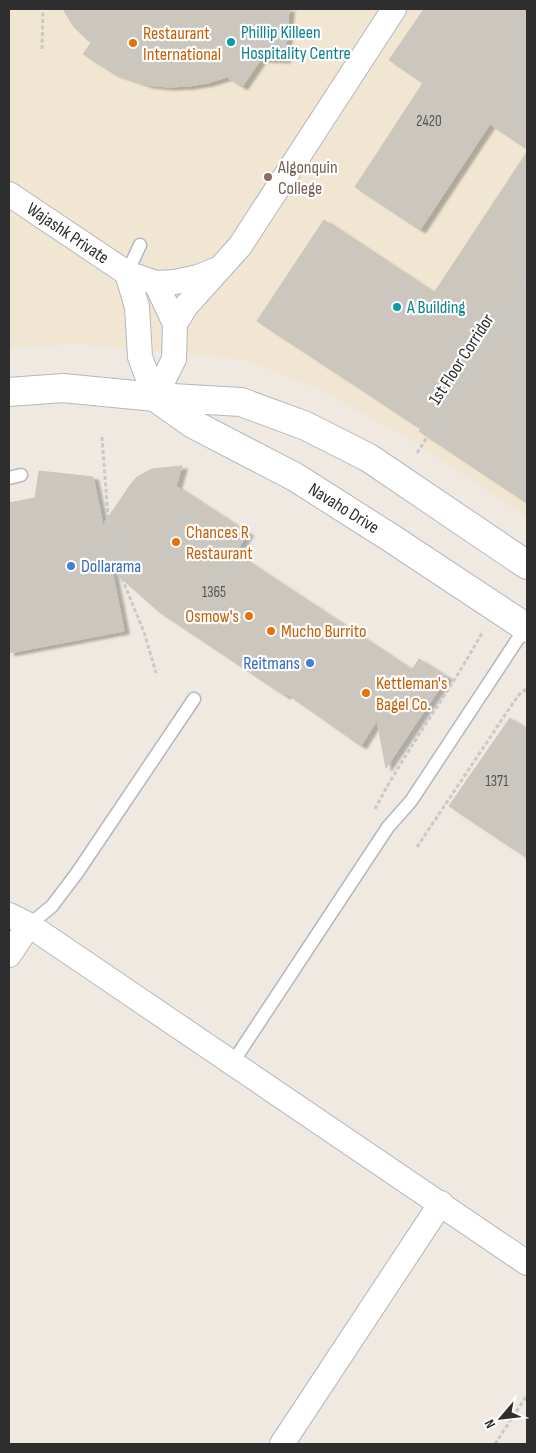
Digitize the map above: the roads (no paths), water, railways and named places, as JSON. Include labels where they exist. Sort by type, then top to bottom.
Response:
[{"type":"street","points":[[156,397],[174,359],[176,324],[186,306],[240,246],[394,9]]},
{"type":"street","name":"Wajashk Private","points":[[9,194],[127,273],[156,283]]},
{"type":"street","points":[[176,324],[156,283],[174,282],[198,277],[219,268]]},
{"type":"street","name":"Wajashk Private","points":[[127,273],[137,307],[140,357],[156,397]]},
{"type":"street","points":[[9,392],[62,388],[156,397],[241,402],[306,426],[369,458],[527,565]]},
{"type":"street","name":"Navaho Drive","points":[[156,397],[193,424],[295,477],[527,626]]},
{"type":"street","points":[[9,955],[19,920],[233,1062],[527,1263]]},
{"type":"street","points":[[282,1444],[441,1203]]},
{"type":"lane","points":[[127,273],[140,245]]},
{"type":"lane","points":[[233,1062],[388,827],[411,801],[527,626]]},
{"type":"lane","points":[[19,920],[52,906],[77,873],[194,699]]},
{"type":"place","name":"Phillip Killeen Hospitality Centre","points":[[231,42]]},
{"type":"place","name":"Restaurant International","points":[[133,43]]},
{"type":"place","name":"Algonquin College","points":[[268,177]]},
{"type":"place","name":"A Building","points":[[397,307]]},
{"type":"place","name":"Chances R Restaurant","points":[[176,542]]},
{"type":"place","name":"Dollarama","points":[[71,566]]},
{"type":"place","name":"Osmow's","points":[[249,616]]},
{"type":"place","name":"Mucho Burrito","points":[[271,631]]},
{"type":"place","name":"Reitmans","points":[[310,663]]},
{"type":"place","name":"Kettleman's Bagel Co.","points":[[366,693]]}]
